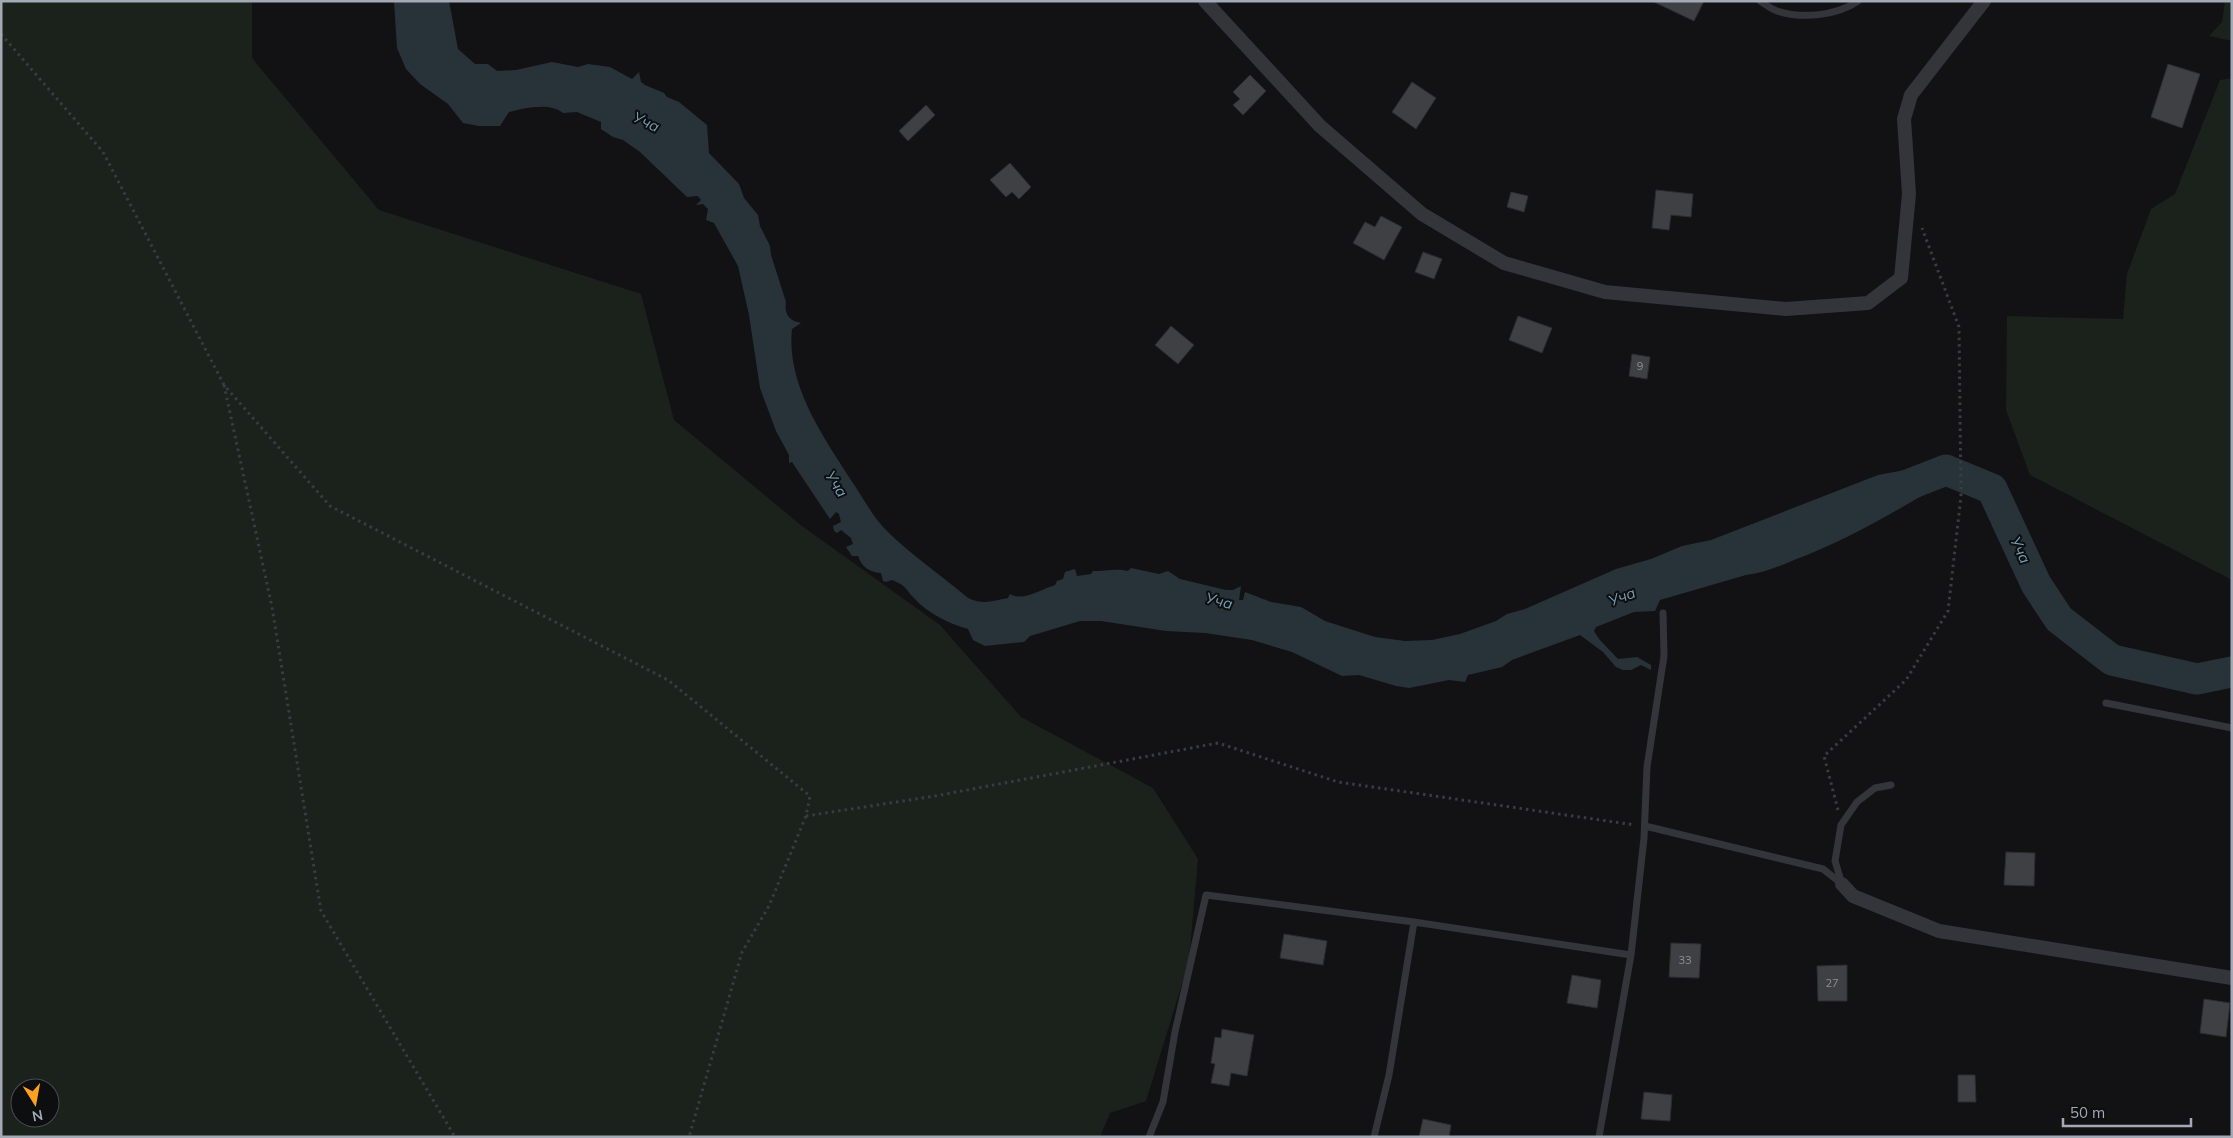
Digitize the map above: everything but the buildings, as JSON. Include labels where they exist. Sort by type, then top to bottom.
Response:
[{"type":"street","points":[[1205,1],[1320,126],[1422,214],[1504,263],[1604,292],[1786,309],[1868,303],[1901,278],[1909,194],[1904,119],[1911,96],[1984,1]]},
{"type":"street","points":[[1842,884],[1853,896],[1939,931],[2232,978]]},
{"type":"lane","points":[[1760,1],[1777,11],[1809,15],[1833,13],[1858,1]]},
{"type":"lane","points":[[1599,1137],[1631,955],[1645,826],[1647,767],[1664,656],[1663,614]]},
{"type":"lane","points":[[2106,703],[2232,728]]},
{"type":"lane","points":[[1842,884],[1835,861],[1841,825],[1857,802],[1875,788],[1891,785]]},
{"type":"lane","points":[[1645,826],[1823,869],[1842,884]]},
{"type":"lane","points":[[1149,1137],[1163,1102],[1176,1032],[1206,896],[1414,922],[1631,955]]},
{"type":"lane","points":[[1374,1137],[1389,1075],[1414,922]]},
{"type":"path","points":[[1,34],[104,152],[224,385],[330,506],[668,680],[810,796],[806,816],[769,906],[742,952],[688,1137]]},
{"type":"path","points":[[1841,825],[1824,756],[1906,680],[1948,611],[1961,496],[1959,327],[1919,221]]},
{"type":"path","points":[[224,385],[272,607],[321,910],[456,1137]]},
{"type":"path","points":[[806,816],[953,792],[1218,743],[1338,782],[1645,826]]},
{"type":"shaded area","points":[[1,1],[252,1],[252,58],[379,210],[641,294],[674,420],[802,526],[940,625],[1021,717],[1153,788],[1198,859],[1189,961],[1146,1101],[1110,1113],[1100,1137],[1,1137]]},
{"type":"shaded area","points":[[2225,1],[2232,1],[2232,41],[2209,36],[2222,22]]},
{"type":"shaded area","points":[[2232,78],[2232,580],[2030,475],[2006,410],[2007,316],[2123,319],[2127,274],[2151,209],[2175,194],[2220,80]]},
{"type":"water","points":[[394,1],[449,1],[458,49],[475,64],[488,64],[497,71],[516,70],[552,62],[578,67],[588,64],[610,67],[632,79],[639,72],[641,82],[679,102],[707,125],[709,153],[739,184],[744,198],[758,215],[760,226],[770,246],[771,255],[786,302],[788,316],[790,319],[801,323],[792,329],[792,350],[795,370],[809,410],[819,429],[881,525],[916,556],[973,600],[988,602],[1008,598],[1010,594],[1020,597],[1026,596],[1055,585],[1057,581],[1063,579],[1065,572],[1075,569],[1077,576],[1091,574],[1093,571],[1128,571],[1131,568],[1159,574],[1168,571],[1180,579],[1226,590],[1233,590],[1241,586],[1239,600],[1243,600],[1245,592],[1271,602],[1301,607],[1325,621],[1375,637],[1405,641],[1432,640],[1460,634],[1496,621],[1507,614],[1525,609],[1616,569],[1651,559],[1682,546],[1711,540],[1878,475],[1937,464],[1940,485],[1869,526],[1813,552],[1764,571],[1660,600],[1655,611],[1634,612],[1596,627],[1594,631],[1599,639],[1618,659],[1637,657],[1651,665],[1651,670],[1641,665],[1631,670],[1623,670],[1616,667],[1603,652],[1580,635],[1512,660],[1502,667],[1468,675],[1465,682],[1449,680],[1409,688],[1359,675],[1342,676],[1292,652],[1252,640],[1205,633],[1166,631],[1101,621],[1080,621],[1030,636],[1024,642],[985,646],[973,640],[968,629],[946,621],[931,612],[918,602],[902,585],[892,580],[883,581],[881,573],[864,566],[858,556],[852,556],[846,547],[853,544],[851,538],[841,530],[837,533],[834,531],[833,526],[841,522],[839,514],[836,512],[830,519],[792,462],[789,463],[789,455],[776,431],[760,388],[749,315],[738,266],[714,223],[706,220],[708,209],[703,204],[696,205],[701,200],[698,196],[687,197],[640,152],[623,140],[613,137],[601,129],[601,122],[577,112],[563,113],[551,108],[537,107],[509,112],[500,126],[479,126],[463,123],[448,104],[420,84],[406,69],[397,48]]},
{"type":"waterway","name":"Уча","points":[[1900,488],[1946,470],[1992,489],[2036,584],[2059,619],[2112,660],[2197,679],[2232,672]]}]
